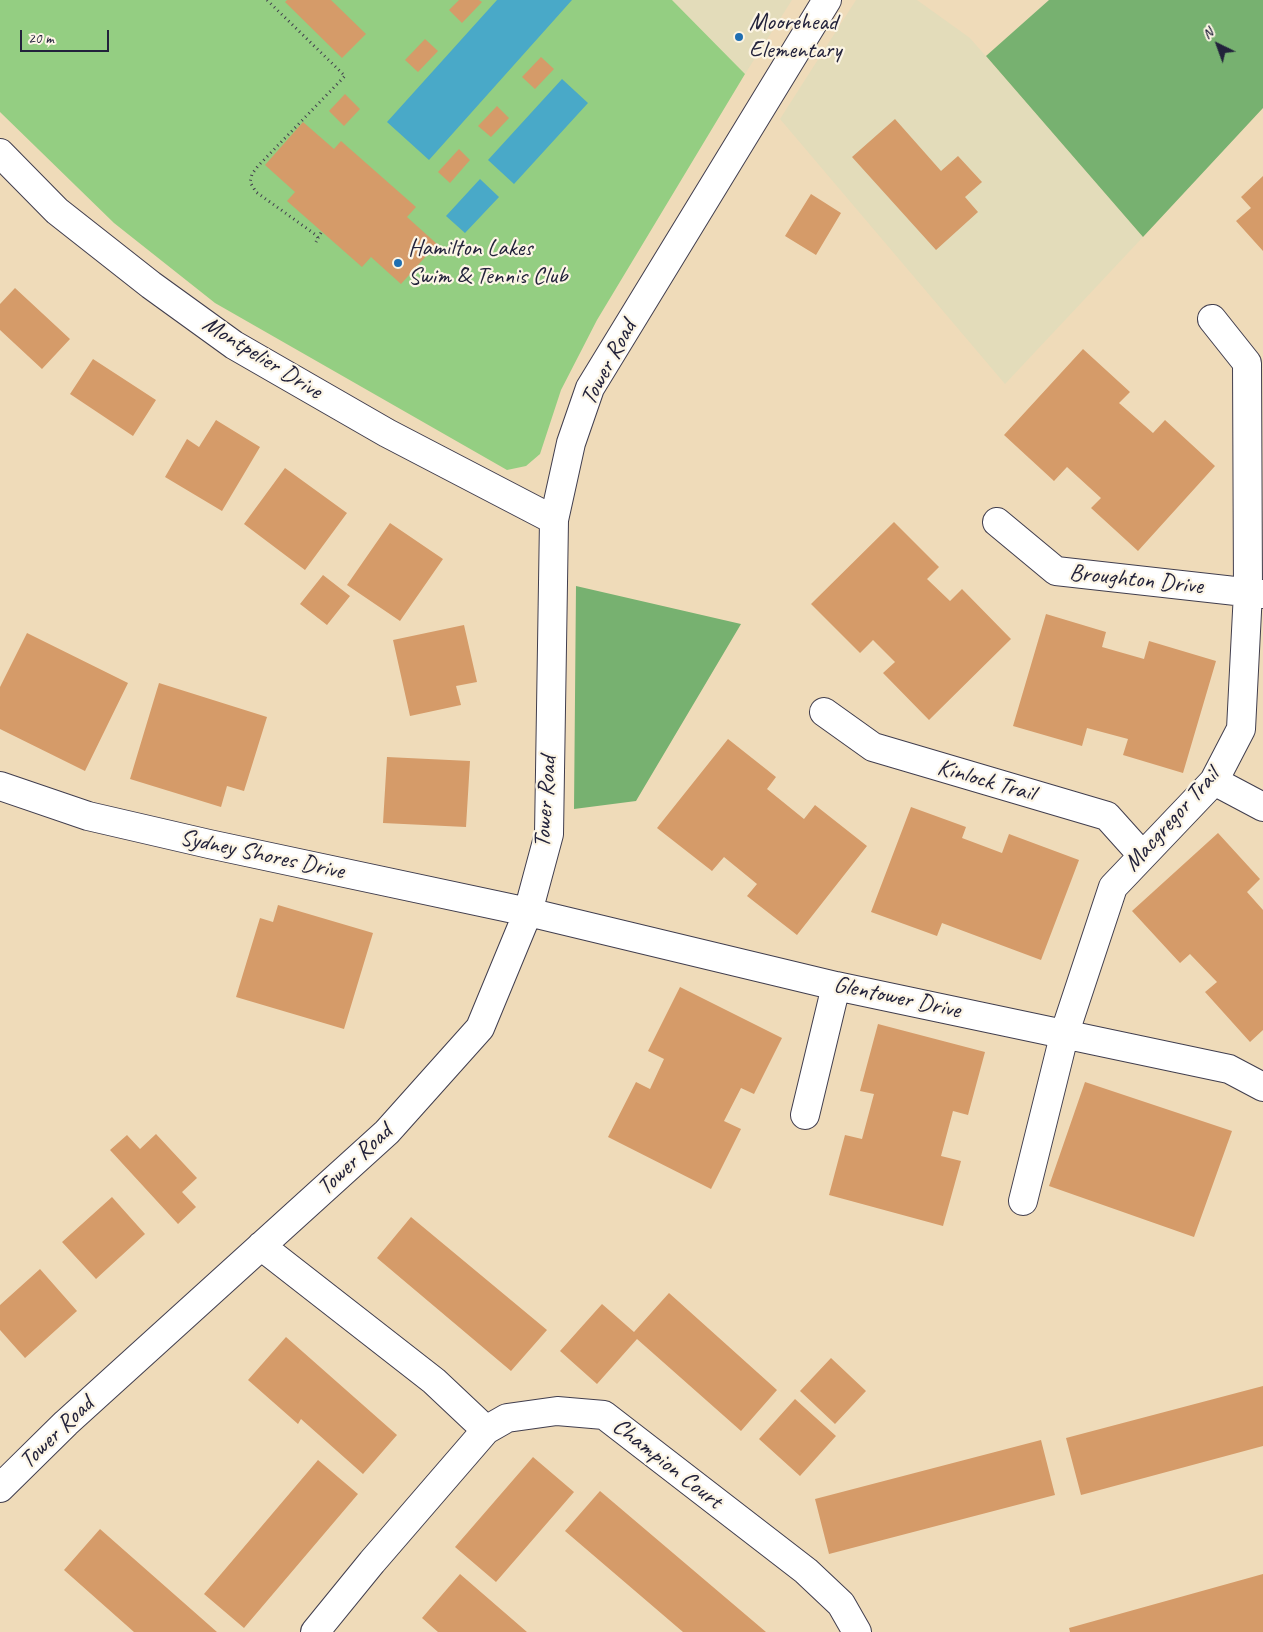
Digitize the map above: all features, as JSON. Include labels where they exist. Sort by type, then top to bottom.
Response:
[{"type":"street","name":"Tower Road","points":[[0,1488],[66,1423],[387,1132],[480,1028],[528,912],[549,834],[554,520],[572,443],[590,388],[827,0]]},
{"type":"street","name":"Montpelier Drive","points":[[0,153],[57,211],[151,285],[234,345],[387,433],[554,520]]},
{"type":"street","name":"Macgregor Trail","points":[[1023,1201],[1064,1032],[1113,887],[1142,854],[1214,781],[1241,729],[1255,593],[1255,364],[1212,319]]},
{"type":"street","name":"Broughton Drive","points":[[997,522],[1056,571],[1255,593]]},
{"type":"street","name":"Kinlock Trail","points":[[824,712],[873,748],[1107,816],[1142,854]]},
{"type":"street","points":[[1214,781],[1263,807]]},
{"type":"street","name":"Sydney Shores Drive","points":[[0,786],[88,816],[218,846],[528,912]]},
{"type":"street","name":"Glentower Drive","points":[[528,912],[836,986],[1064,1032],[1229,1069],[1263,1088]]},
{"type":"street","points":[[805,1115],[836,986]]},
{"type":"street","points":[[261,1246],[434,1381],[486,1430]]},
{"type":"street","name":"Champion Court","points":[[315,1632],[372,1562],[486,1430],[507,1418],[558,1411],[604,1414],[806,1571],[841,1604],[857,1632]]},
{"type":"path","points":[[267,0],[345,76],[258,166],[252,174],[250,182],[256,192],[309,229],[317,240],[322,231]]},
{"type":"shaded area","name":"Moorehead Elementary","points":[[672,0],[792,0],[745,74]]},
{"type":"shaded area","points":[[856,0],[917,0],[970,38],[1143,237],[1005,384],[780,119]]},
{"type":"green space","name":"Hamilton Lakes Swim & Tennis Club","points":[[0,0],[672,0],[745,74],[597,320],[561,390],[540,454],[526,466],[507,470],[215,303],[114,223],[0,112]]},
{"type":"green space","points":[[1049,0],[1263,0],[1263,108],[1143,237],[986,56]]},
{"type":"green space","points":[[576,586],[741,624],[636,801],[574,809]]},
{"type":"water","points":[[497,0],[572,0],[429,160],[387,122]]},
{"type":"water","points":[[562,79],[588,103],[514,184],[488,160]]},
{"type":"water","points":[[480,179],[499,197],[465,233],[446,216]]},
{"type":"building","points":[[287,0],[331,0],[366,34],[342,58],[285,2]]},
{"type":"building","points":[[459,0],[479,0],[482,2],[462,23],[449,10]]},
{"type":"building","points":[[425,39],[438,51],[418,72],[405,60]]},
{"type":"building","points":[[541,57],[554,69],[535,89],[522,77]]},
{"type":"building","points":[[345,94],[360,109],[344,126],[329,111]]},
{"type":"building","points":[[497,106],[509,118],[491,137],[478,126]]},
{"type":"building","points":[[895,119],[941,171],[958,156],[982,182],[965,197],[978,212],[936,250],[852,157]]},
{"type":"building","points":[[303,122],[334,149],[341,141],[416,207],[407,217],[437,244],[401,284],[371,257],[362,267],[287,201],[295,192],[265,165]]},
{"type":"building","points":[[459,149],[470,160],[450,183],[438,172]]},
{"type":"building","points":[[1263,176],[1263,251],[1236,221],[1251,208],[1241,197]]},
{"type":"building","points":[[811,194],[841,213],[816,255],[785,236]]},
{"type":"building","points":[[15,288],[70,339],[42,369],[0,330],[0,304]]},
{"type":"building","points":[[1083,349],[1130,392],[1119,403],[1153,433],[1165,420],[1215,466],[1138,551],[1091,508],[1101,498],[1067,467],[1054,481],[1004,435]]},
{"type":"building","points":[[93,359],[156,400],[133,436],[70,394]]},
{"type":"building","points":[[216,420],[260,447],[222,511],[165,477],[187,439],[199,447]]},
{"type":"building","points":[[285,468],[347,513],[305,570],[244,524]]},
{"type":"building","points":[[894,522],[939,567],[927,579],[950,601],[962,589],[1011,639],[929,720],[883,673],[895,662],[873,640],[860,653],[811,604]]},
{"type":"building","points":[[390,523],[443,559],[400,621],[347,585]]},
{"type":"building","points":[[323,575],[350,596],[327,625],[300,604]]},
{"type":"building","points":[[1046,614],[1106,632],[1102,647],[1144,659],[1149,641],[1216,661],[1183,773],[1123,755],[1128,739],[1087,728],[1082,746],[1013,726]]},
{"type":"building","points":[[464,625],[477,682],[456,686],[461,705],[410,716],[393,640]]},
{"type":"building","points":[[27,633],[128,683],[85,771],[0,729],[0,687]]},
{"type":"building","points":[[159,683],[267,717],[244,791],[227,786],[221,807],[130,779]]},
{"type":"building","points":[[728,739],[776,777],[767,789],[804,819],[815,805],[867,846],[797,935],[747,896],[757,884],[724,857],[712,871],[657,828]]},
{"type":"building","points":[[387,757],[470,761],[466,827],[383,823]]},
{"type":"building","points":[[911,807],[966,827],[962,838],[1002,853],[1009,834],[1079,860],[1041,960],[942,923],[937,936],[871,912]]},
{"type":"building","points":[[1218,833],[1260,879],[1247,892],[1263,910],[1263,1030],[1250,1042],[1205,992],[1217,982],[1190,954],[1180,963],[1132,911]]},
{"type":"building","points":[[278,905],[373,933],[344,1029],[236,997],[260,918],[273,922]]},
{"type":"building","points":[[680,987],[782,1038],[754,1094],[741,1088],[724,1121],[741,1129],[711,1189],[608,1137],[636,1082],[650,1089],[664,1059],[648,1051]]},
{"type":"building","points":[[878,1024],[985,1052],[968,1115],[953,1111],[941,1156],[961,1161],[943,1226],[829,1195],[845,1135],[862,1139],[874,1094],[860,1091]]},
{"type":"building","points":[[1085,1082],[1232,1131],[1194,1237],[1049,1186]]},
{"type":"building","points":[[156,1134],[197,1178],[182,1192],[196,1207],[178,1224],[110,1150],[127,1135],[140,1149]]},
{"type":"building","points":[[112,1197],[145,1234],[96,1279],[62,1242]]},
{"type":"building","points":[[411,1217],[547,1330],[511,1371],[377,1258]]},
{"type":"building","points":[[40,1269],[77,1311],[25,1358],[0,1330],[0,1305]]},
{"type":"building","points":[[669,1293],[777,1390],[741,1431],[637,1339],[597,1384],[560,1351],[602,1304],[634,1332]]},
{"type":"building","points":[[286,1337],[397,1435],[363,1474],[301,1419],[298,1424],[248,1380]]},
{"type":"building","points":[[831,1358],[866,1391],[835,1424],[800,1391]]},
{"type":"building","points":[[1263,1386],[1263,1446],[1081,1495],[1066,1438]]},
{"type":"building","points":[[795,1399],[836,1436],[800,1476],[759,1439]]},
{"type":"building","points":[[1041,1440],[1055,1495],[829,1554],[815,1499]]},
{"type":"building","points":[[533,1457],[574,1492],[496,1582],[455,1547]]},
{"type":"building","points":[[318,1460],[358,1494],[244,1628],[204,1594]]},
{"type":"building","points":[[600,1491],[766,1632],[683,1632],[565,1531]]},
{"type":"building","points":[[100,1529],[217,1632],[134,1632],[64,1570]]},
{"type":"building","points":[[460,1574],[527,1632],[438,1632],[422,1618]]},
{"type":"building","points":[[1263,1574],[1263,1632],[1070,1632],[1069,1628]]},
{"type":"place","name":"Moorehead Elementary","points":[[739,37]]},
{"type":"place","name":"Hamilton Lakes Swim & Tennis Club","points":[[398,263]]}]
